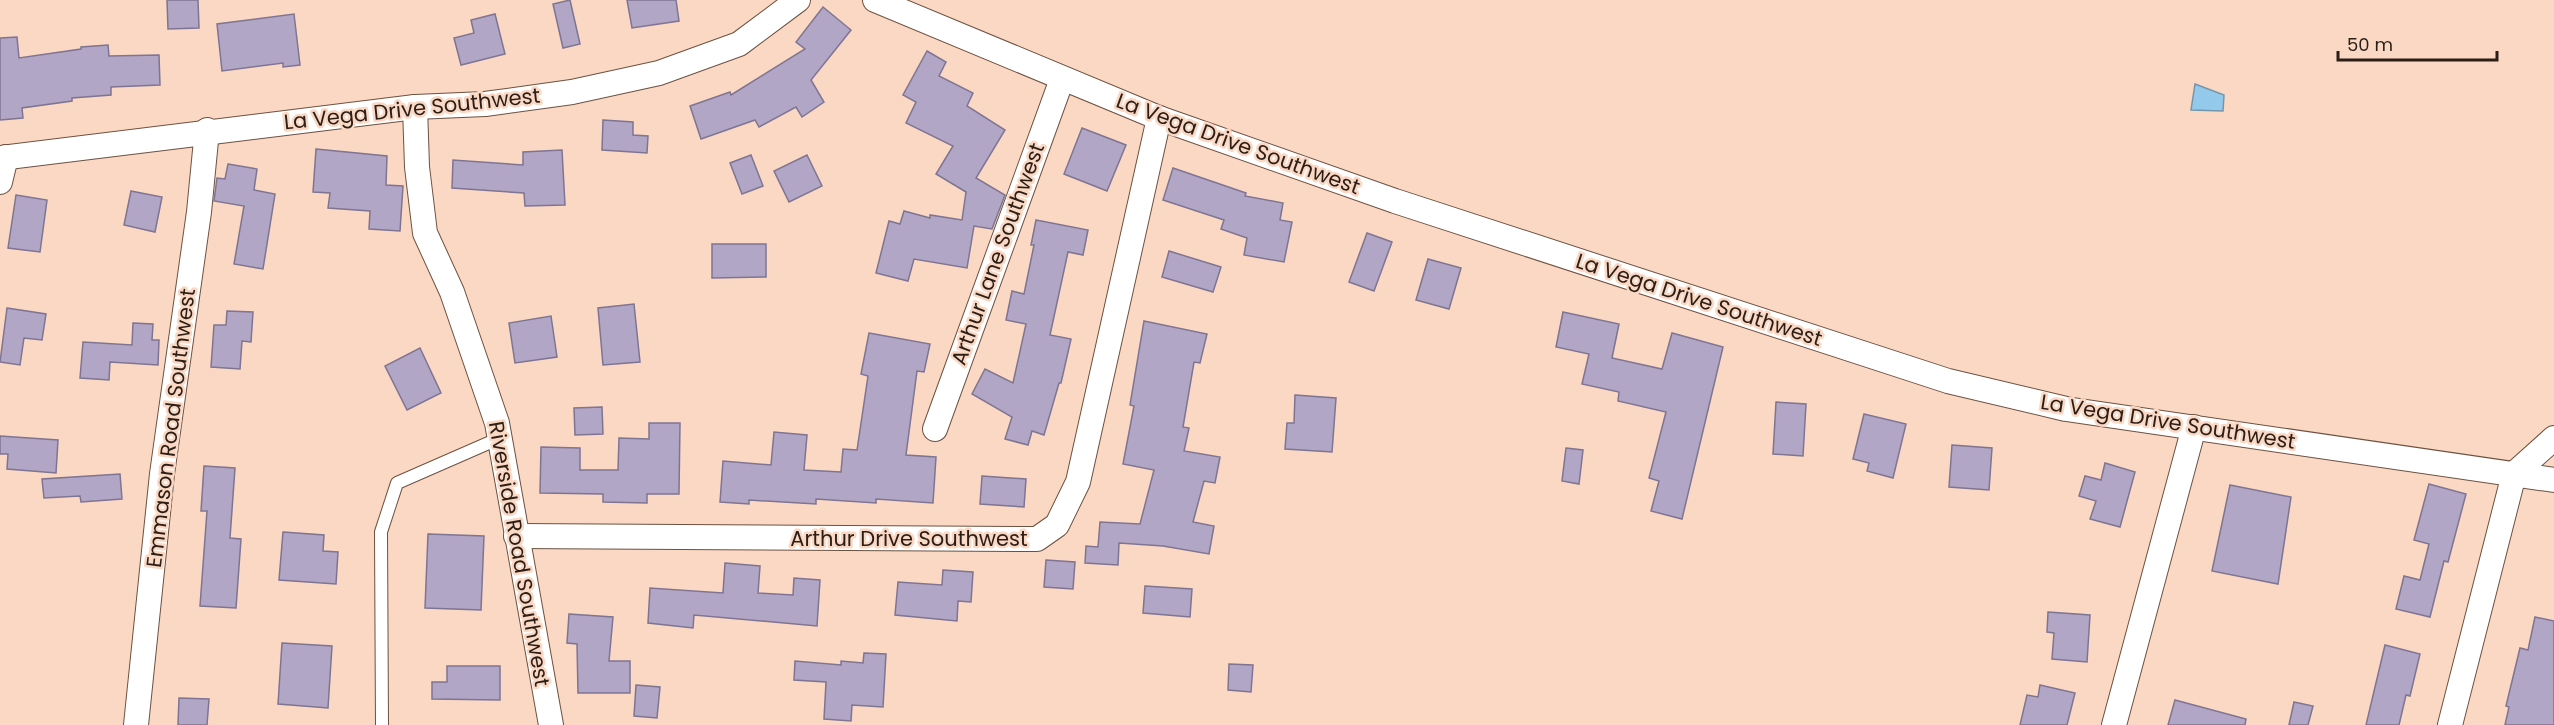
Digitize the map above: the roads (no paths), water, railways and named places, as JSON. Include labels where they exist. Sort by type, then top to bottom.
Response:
[{"type":"street","name":"La Vega Drive Southwest","points":[[0,182],[3,157],[207,130],[415,107],[485,104],[561,94],[659,73],[739,44],[798,0]]},
{"type":"street","name":"La Vega Drive Southwest","points":[[875,0],[1159,118],[1406,205],[1948,381],[2066,409],[2554,480]]},
{"type":"street","name":"Arthur Lane Southwest","points":[[934,429],[1062,79]]},
{"type":"street","name":"Riverside Road Southwest","points":[[415,107],[417,166],[426,233],[452,292],[497,423],[551,725]]},
{"type":"street","name":"Arthur Drive Southwest","points":[[516,536],[1037,539],[1057,525],[1078,482],[1159,118]]},
{"type":"street","name":"Emmason Road Southwest","points":[[136,725],[162,474],[199,212],[207,130]]},
{"type":"street","points":[[2114,725],[2194,427]]},
{"type":"street","points":[[2450,725],[2514,474],[2554,438]]},
{"type":"lane","points":[[382,725],[381,532],[397,483],[500,438]]},
{"type":"water","points":[[2195,84],[2224,95],[2223,111],[2191,110]]}]
